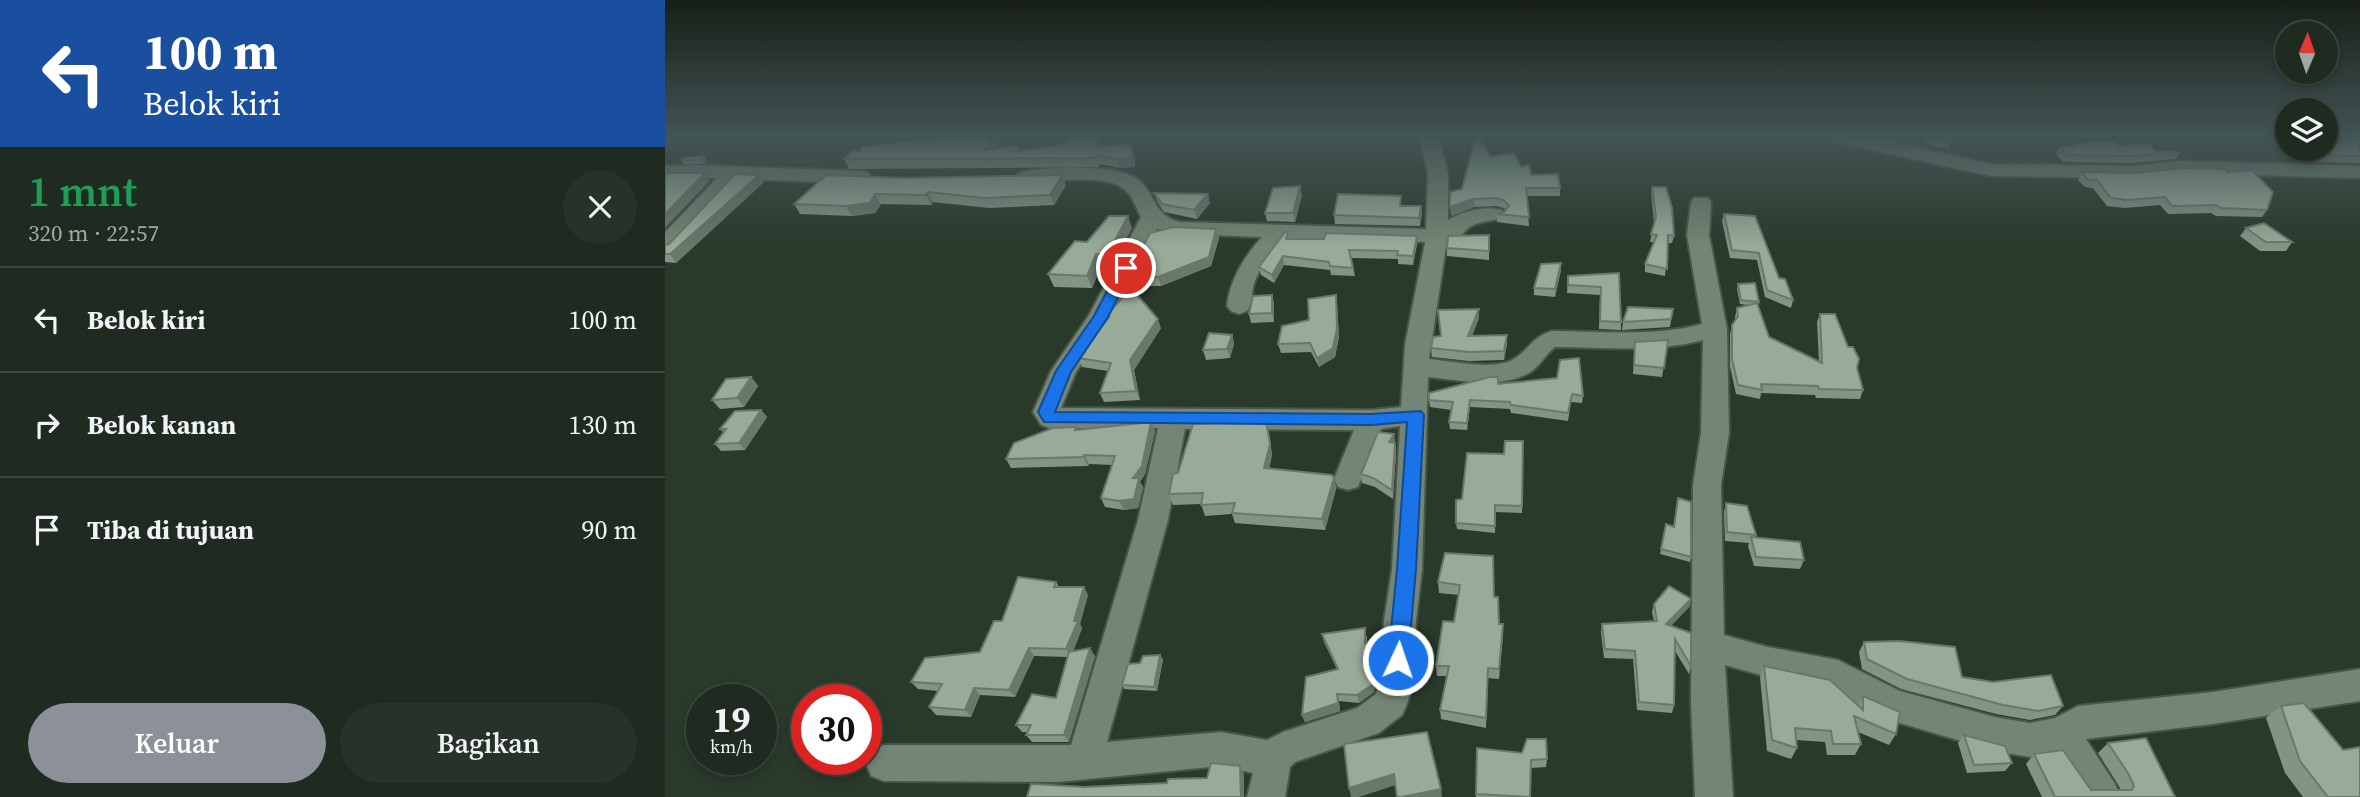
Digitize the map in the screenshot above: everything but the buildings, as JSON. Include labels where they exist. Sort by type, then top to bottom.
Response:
[{"type":"street","points":[[678,172],[882,178]]},
{"type":"street","points":[[1266,797],[1274,760],[1283,749],[1367,722],[1390,704],[1397,679],[1415,415],[1415,367],[1437,236],[1438,172]]},
{"type":"street","points":[[665,245],[733,173]]},
{"type":"street","points":[[1003,177],[1118,177],[1137,190],[1151,219],[1167,227],[1180,228],[1437,236],[1453,232],[1455,225],[1467,218],[1495,214]]},
{"type":"street","points":[[1701,202],[1698,235],[1715,330],[1715,433],[1707,485],[1708,703],[1714,797]]},
{"type":"street","points":[[1151,219],[1100,317],[1064,371],[1047,412],[1049,418],[1371,419],[1415,415]]},
{"type":"street","points":[[1239,306],[1239,296],[1248,272],[1263,248],[1281,231]]},
{"type":"street","points":[[1415,367],[1506,370],[1521,366],[1543,342],[1552,339],[1651,340],[1685,337],[1715,330]]},
{"type":"street","points":[[1083,761],[1153,520],[1173,419]]},
{"type":"street","points":[[1349,479],[1371,419]]},
{"type":"street","points":[[1708,645],[1768,662],[1837,676],[1900,707],[1994,734],[2029,740],[2062,734],[2078,723],[2213,708],[2360,685]]},
{"type":"street","points":[[2062,734],[2102,797]]},
{"type":"street","points":[[884,763],[1058,764],[1221,749],[1274,760]]},
{"type":"route","points":[[1126,268],[1100,317],[1064,371],[1047,412],[1049,418],[1371,419],[1415,415],[1407,569],[1398,660]]}]
